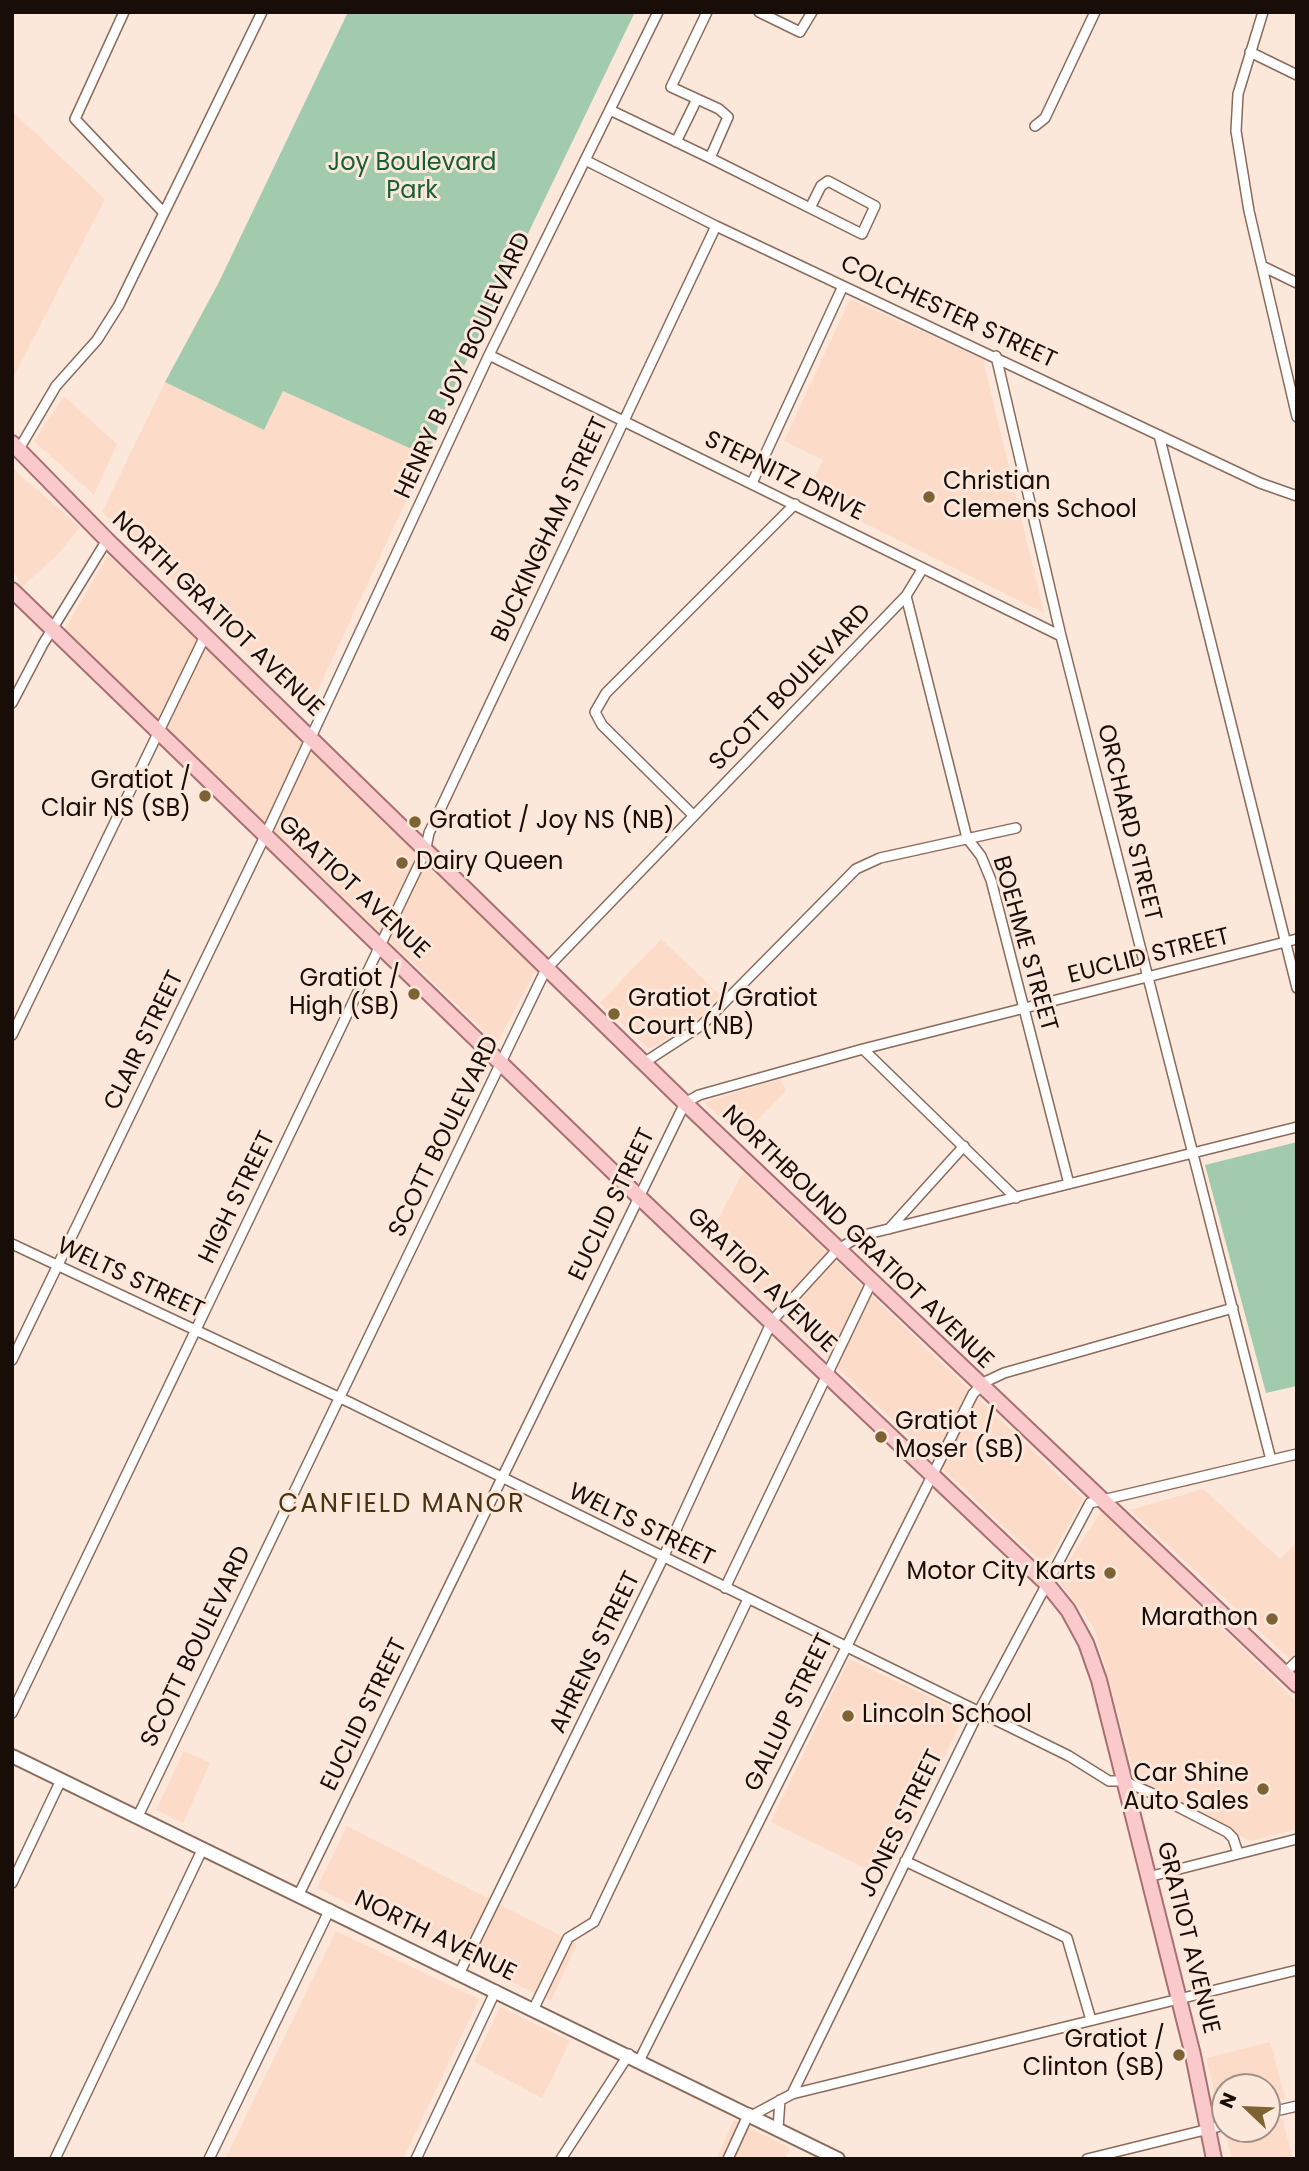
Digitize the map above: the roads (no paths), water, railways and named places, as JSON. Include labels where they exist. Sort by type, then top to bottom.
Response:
[{"type":"main road","name":"NORTH GRATIOT AVENUE","points":[[16,446],[107,540],[391,818]]},
{"type":"main road","name":"GRATIOT AVENUE","points":[[12,590],[502,1061],[638,1196],[1047,1584],[1074,1619],[1090,1651],[1124,1781],[1179,1998],[1214,2159]]},
{"type":"main road","name":"NORTHBOUND GRATIOT AVENUE","points":[[391,818],[871,1283],[1297,1685]]},
{"type":"main road","name":"NORTH AVENUE","points":[[12,1756],[534,2008],[838,2159]]},
{"type":"street","points":[[124,12],[75,118],[164,214]]},
{"type":"street","points":[[16,446],[56,386],[108,325],[262,12]]},
{"type":"street","name":"HENRY B JOY BOULEVARD","points":[[310,739],[489,355],[658,12]]},
{"type":"street","points":[[707,12],[671,88],[719,109],[728,117],[710,158]]},
{"type":"street","points":[[759,12],[800,32],[813,12]]},
{"type":"street","points":[[1035,126],[1045,118],[1095,12]]},
{"type":"street","points":[[1263,12],[1238,94],[1236,131],[1248,211],[1297,417]]},
{"type":"street","points":[[1250,52],[1297,75]]},
{"type":"street","points":[[676,142],[697,99]]},
{"type":"street","points":[[610,110],[862,234],[875,206],[828,181],[821,186],[810,208]]},
{"type":"street","name":"COLCHESTER STREET","points":[[585,160],[716,226],[1260,483],[1297,496]]},
{"type":"street","name":"BUCKINGHAM STREET","points":[[425,852],[429,833],[716,226]]},
{"type":"street","points":[[1262,266],[1297,283]]},
{"type":"street","points":[[752,483],[843,286]]},
{"type":"street","name":"STEPNITZ DRIVE","points":[[489,355],[1060,636]]},
{"type":"street","name":"ORCHARD STREET","points":[[996,356],[1060,636],[1271,1460]]},
{"type":"street","points":[[1159,435],[1297,988]]},
{"type":"street","points":[[694,816],[595,712],[606,693],[795,504]]},
{"type":"street","points":[[12,703],[107,540]]},
{"type":"street","name":"SCOTT BOULEVARD","points":[[138,1816],[179,1726],[341,1398],[546,969],[906,596],[923,568]]},
{"type":"street","name":"BOEHME STREET","points":[[906,596],[967,838],[981,856],[991,880],[1069,1184]]},
{"type":"street","points":[[12,1035],[205,636]]},
{"type":"street","name":"CLAIR STREET","points":[[12,1360],[310,739]]},
{"type":"street","points":[[645,1062],[702,1025],[856,869],[880,858],[1016,828]]},
{"type":"street","name":"HIGH STREET","points":[[12,1713],[425,852]]},
{"type":"street","name":"EUCLID STREET","points":[[299,1894],[685,1103],[699,1096],[863,1049],[1297,939]]},
{"type":"street","points":[[863,1049],[1016,1199]]},
{"type":"street","points":[[837,1250],[860,1236],[1297,1127]]},
{"type":"street","points":[[888,1231],[964,1146]]},
{"type":"street","name":"WELTS STREET","points":[[12,1244],[341,1398],[502,1480],[1069,1756],[1109,1781],[1124,1781],[1227,1832],[1233,1838],[1238,1853]]},
{"type":"street","name":"AHRENS STREET","points":[[460,1972],[663,1558],[772,1321],[837,1250]]},
{"type":"street","points":[[725,1588],[871,1283]]},
{"type":"street","points":[[979,1386],[1004,1373],[1233,1308]]},
{"type":"street","name":"GALLUP STREET","points":[[561,2159],[634,2057],[968,1401],[979,1386]]},
{"type":"street","points":[[1101,1500],[1297,1454]]},
{"type":"street","name":"JONES STREET","points":[[792,2094],[978,1713],[1090,1503],[1101,1500]]},
{"type":"street","points":[[534,2008],[568,1938],[594,1922],[748,1599]]},
{"type":"street","points":[[1285,1673],[1297,1661]]},
{"type":"street","points":[[12,1883],[61,1780]]},
{"type":"street","points":[[1148,1877],[1297,1839]]},
{"type":"street","points":[[55,2159],[203,1848]]},
{"type":"street","points":[[905,1861],[1067,1938],[1091,2020]]},
{"type":"street","points":[[209,2159],[330,1909]]},
{"type":"street","points":[[728,2159],[751,2114],[792,2094],[1297,1970]]},
{"type":"street","points":[[416,2159],[496,1990]]},
{"type":"street","points":[[778,2128],[780,2099]]},
{"type":"street","points":[[1087,2159],[1211,2128]]},
{"type":"place","name":"Christian Clemens School","points":[[929,497]]},
{"type":"place","name":"Gratiot / Clair NS (SB)","points":[[205,796]]},
{"type":"place","name":"Gratiot / Joy NS (NB)","points":[[415,822]]},
{"type":"place","name":"Dairy Queen","points":[[402,863]]},
{"type":"place","name":"Gratiot / High (SB)","points":[[414,994]]},
{"type":"place","name":"Gratiot / Gratiot Court (NB)","points":[[614,1014]]},
{"type":"place","name":"Gratiot / Moser (SB)","points":[[881,1437]]},
{"type":"place","name":"Motor City Karts","points":[[1110,1573]]},
{"type":"place","name":"Marathon","points":[[1272,1619]]},
{"type":"place","name":"Lincoln School","points":[[848,1716]]},
{"type":"place","name":"Car Shine Auto Sales","points":[[1263,1789]]},
{"type":"place","name":"Gratiot / Clinton (SB)","points":[[1179,2055]]},
{"type":"district","name":"CANFIELD MANOR","points":[[402,1505]]},
{"type":"park label","name":"Joy Boulevard Park","points":[[412,178]]}]
